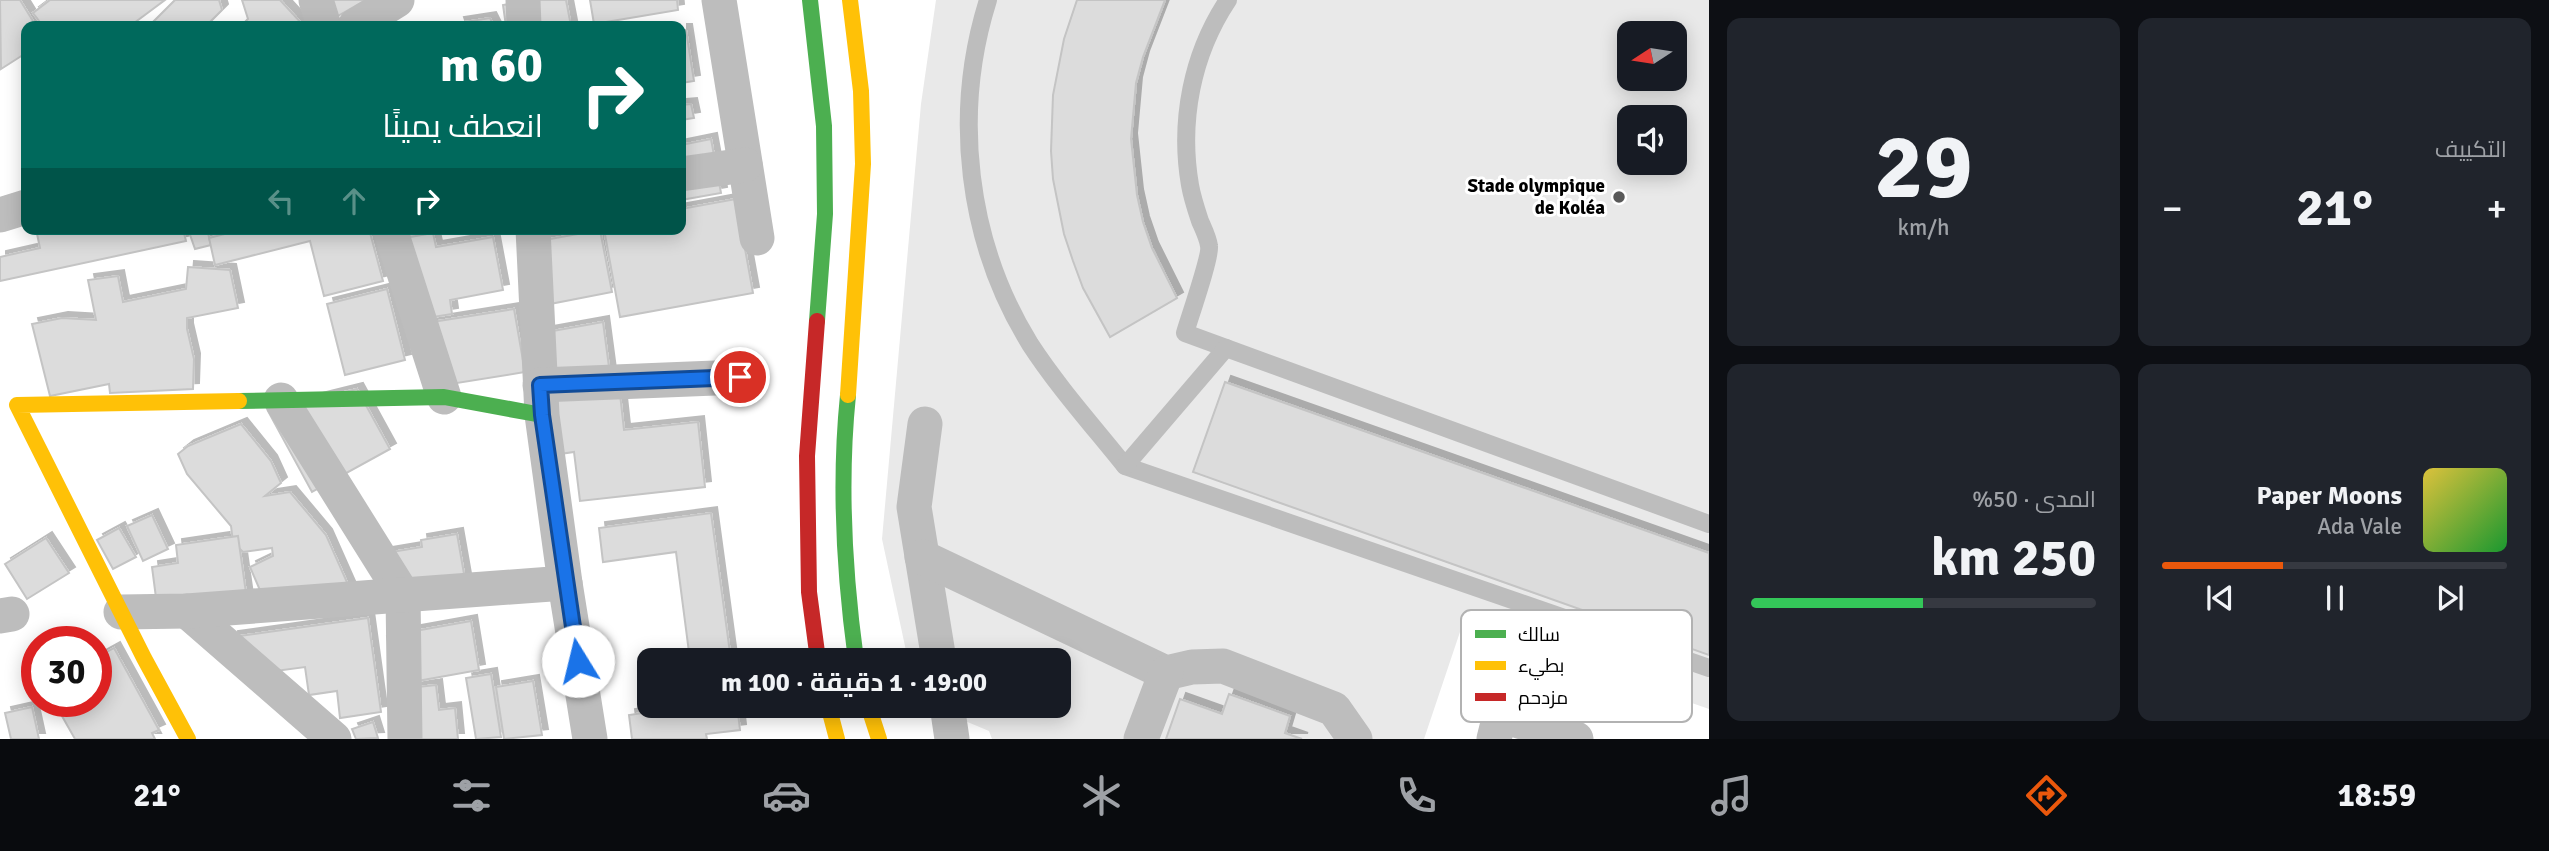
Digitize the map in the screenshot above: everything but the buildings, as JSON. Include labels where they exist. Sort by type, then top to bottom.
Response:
[{"type":"main road","points":[[810,0],[824,126],[825,214],[807,456],[809,592],[816,648]]},
{"type":"main road","points":[[850,0],[861,90],[863,163],[853,345],[845,426],[844,525],[848,601],[854,648]]},
{"type":"main road","points":[[188,739],[17,405],[444,397],[541,400]]},
{"type":"main road","points":[[831,718],[837,739]]},
{"type":"main road","points":[[872,718],[879,739]]},
{"type":"street","points":[[316,0],[322,21]]},
{"type":"street","points":[[363,21],[397,0]]},
{"type":"street","points":[[523,0],[524,21]]},
{"type":"street","points":[[719,0],[757,238]]},
{"type":"street","points":[[686,173],[745,165]]},
{"type":"street","points":[[0,215],[21,209]]},
{"type":"street","points":[[392,235],[444,397]]},
{"type":"street","points":[[533,235],[541,400],[565,583],[590,739]]},
{"type":"street","points":[[541,400],[740,377]]},
{"type":"street","points":[[281,400],[403,595],[405,739]]},
{"type":"street","points":[[925,424],[914,507],[937,648]]},
{"type":"street","points":[[922,557],[1166,673],[1192,667],[1223,666],[1334,709],[1355,739]]},
{"type":"street","points":[[121,612],[187,611],[565,583]]},
{"type":"street","points":[[187,611],[334,739]]},
{"type":"street","points":[[1141,739],[1166,673]]},
{"type":"street","points":[[949,718],[952,739]]},
{"type":"street","points":[[1494,739],[1498,722]]},
{"type":"street","points":[[1522,722],[1576,739]]},
{"type":"lane","points":[[988,0],[980,27],[970,85],[968,137],[972,185],[983,236],[1002,290],[1030,343],[1069,397],[1125,466],[1541,610]]},
{"type":"lane","points":[[1228,0],[1217,16],[1200,53],[1186,119],[1186,157],[1190,186],[1210,247],[1185,333],[1709,524]]},
{"type":"lane","points":[[1125,466],[1226,348]]},
{"type":"lane","points":[[1692,662],[1709,668]]},
{"type":"shaded area","points":[[936,0],[1709,0],[1709,709],[1692,703],[1692,610],[1461,610],[1461,629],[1424,739],[992,739],[989,731],[958,718],[1071,718],[1071,648],[905,648],[882,539],[921,104]]},
{"type":"traffic: fast","points":[[810,0],[824,126],[825,214],[817,321]]},
{"type":"traffic: fast","points":[[848,395],[843,494],[848,594],[855,648]]},
{"type":"traffic: fast","points":[[239,401],[444,397],[542,415]]},
{"type":"traffic: slow","points":[[848,395],[863,164],[861,91],[850,0]]},
{"type":"traffic: slow","points":[[188,739],[144,658],[17,405],[239,401]]},
{"type":"traffic: slow","points":[[831,718],[837,739]]},
{"type":"traffic: slow","points":[[872,718],[879,739]]},
{"type":"traffic: jam","points":[[816,648],[809,592],[807,456],[817,321]]},
{"type":"place","name":"Stade olympique de Koléa","points":[[1619,197]]},
{"type":"route","points":[[578,661],[565,583],[540,385],[740,377]]}]
